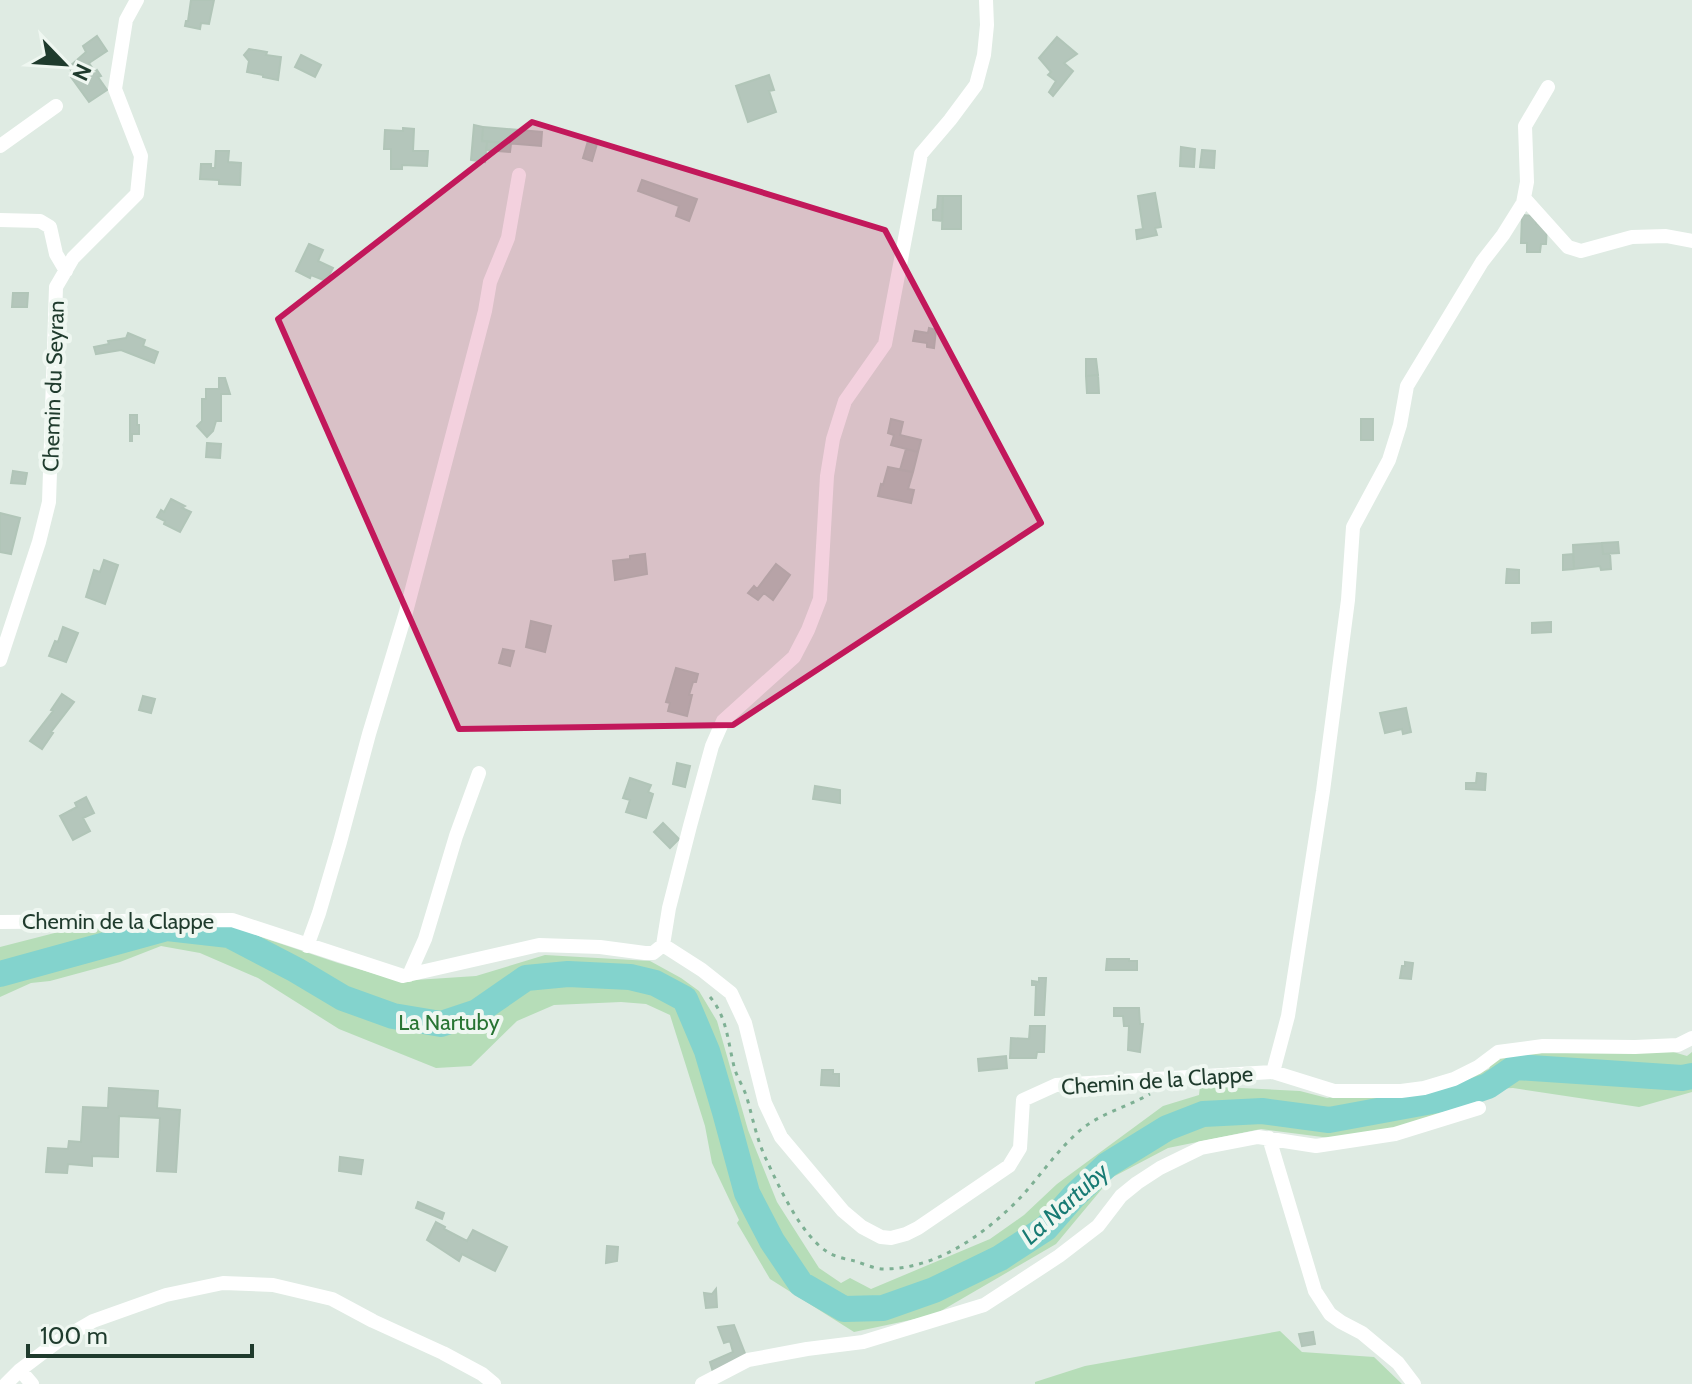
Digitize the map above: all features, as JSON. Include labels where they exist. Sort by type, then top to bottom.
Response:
[{"type":"street","name":"Chemin du Seyran","points":[[0,660],[49,502],[56,287],[73,258],[137,194],[141,156],[115,89],[126,20],[137,0]]},
{"type":"street","points":[[663,945],[690,826],[712,746],[723,721],[794,657],[820,599],[827,476],[833,439],[845,401],[885,344],[921,154],[976,85],[984,55],[986,0]]},
{"type":"street","points":[[1273,1072],[1288,1016],[1323,791],[1348,600],[1353,527],[1389,460],[1400,425],[1407,386],[1524,198],[1527,182],[1525,126],[1548,87]]},
{"type":"street","points":[[0,146],[56,106]]},
{"type":"street","points":[[307,946],[406,612],[478,340],[490,282],[508,238],[519,175]]},
{"type":"street","points":[[1524,198],[1568,247],[1581,251],[1632,237],[1666,236],[1692,241]]},
{"type":"street","points":[[0,220],[40,221],[50,227],[56,254],[66,271]]},
{"type":"street","points":[[409,975],[425,939],[479,773]]},
{"type":"street","name":"Chemin de la Clappe","points":[[0,922],[232,920],[403,976],[539,945],[600,947],[645,953],[653,953],[663,945],[731,993],[745,1023],[765,1103],[781,1137],[851,1220],[881,1237],[891,1238],[918,1228],[1009,1166],[1020,1148],[1023,1100],[1056,1085],[1273,1072],[1334,1091],[1401,1091],[1454,1079],[1498,1052],[1543,1046],[1678,1045],[1692,1038]]},
{"type":"street","points":[[702,1384],[720,1380],[748,1360],[863,1342],[984,1305],[1059,1256],[1098,1226],[1121,1196],[1160,1168],[1201,1148],[1258,1137],[1316,1146],[1395,1134],[1479,1108]]},
{"type":"street","points":[[1269,1138],[1315,1291],[1322,1304],[1330,1314],[1362,1333],[1398,1363],[1414,1384]]},
{"type":"street","points":[[6,1384],[57,1342],[93,1321],[166,1295],[223,1283],[273,1285],[332,1299],[443,1353],[494,1384]]},
{"type":"street","points":[[20,1370],[32,1384]]},
{"type":"path","points":[[708,995],[718,1006],[765,1159],[806,1231],[827,1252],[883,1269],[924,1263],[970,1241],[1011,1207],[1077,1133],[1101,1116],[1150,1094],[1163,1078]]},
{"type":"highlighted area","points":[[532,122],[885,230],[1041,523],[733,725],[459,729],[278,319]]},
{"type":"green space","name":"La Nartuby","points":[[216,922],[400,981],[476,976],[545,955],[650,961],[681,978],[699,991],[717,1021],[748,1130],[777,1202],[819,1268],[841,1283],[850,1278],[871,1289],[990,1239],[1024,1215],[1057,1184],[1163,1106],[1199,1095],[1200,1086],[1300,1091],[1327,1098],[1443,1079],[1456,1083],[1489,1069],[1494,1057],[1646,1044],[1687,1056],[1692,1052],[1692,1092],[1639,1107],[1513,1088],[1491,1089],[1480,1104],[1396,1129],[1338,1139],[1261,1129],[1168,1148],[1111,1178],[1056,1244],[934,1315],[854,1332],[770,1279],[737,1223],[739,1220],[712,1163],[705,1126],[670,1015],[646,1004],[554,1005],[517,1021],[471,1066],[436,1068],[339,1029],[258,978],[200,953],[161,946],[120,962],[50,981],[31,983],[0,997],[0,947],[74,928]]},
{"type":"green space","points":[[1280,1331],[1302,1352],[1374,1357],[1402,1384],[1035,1384],[1085,1366]]},
{"type":"building","points":[[191,0],[214,0],[209,24],[201,23],[200,29],[185,26]]},
{"type":"building","points":[[97,36],[107,51],[89,63],[101,76],[98,77],[107,90],[89,102],[71,77],[74,75],[69,67],[86,52],[83,46]]},
{"type":"building","points":[[1057,37],[1077,54],[1064,63],[1073,71],[1053,96],[1049,92],[1056,81],[1048,75],[1051,72],[1039,58]]},
{"type":"building","points":[[249,49],[281,57],[278,80],[247,72],[249,61],[244,55]]},
{"type":"building","points":[[301,55],[321,65],[315,77],[295,67]]},
{"type":"building","points":[[769,75],[774,90],[769,91],[776,112],[748,122],[736,86]]},
{"type":"building","points":[[474,125],[483,127],[482,141],[487,141],[485,162],[471,160]]},
{"type":"building","points":[[483,127],[542,132],[541,146],[482,141]]},
{"type":"building","points":[[403,128],[414,129],[413,151],[428,151],[427,166],[402,165],[402,169],[391,169],[391,149],[384,149],[385,130],[403,131]]},
{"type":"building","points":[[487,141],[511,144],[510,152],[486,150]]},
{"type":"building","points":[[588,141],[597,144],[592,161],[583,158]]},
{"type":"building","points":[[1181,147],[1195,149],[1194,167],[1180,166]]},
{"type":"building","points":[[1202,150],[1215,151],[1214,168],[1200,167]]},
{"type":"building","points":[[216,151],[229,151],[228,162],[241,163],[240,185],[200,179],[201,164],[211,164],[211,168],[215,168]]},
{"type":"building","points":[[642,180],[697,199],[689,221],[676,216],[679,206],[638,191]]},
{"type":"building","points":[[1155,193],[1161,227],[1155,228],[1157,235],[1137,239],[1136,230],[1143,229],[1138,196]]},
{"type":"building","points":[[938,196],[943,196],[942,221],[933,220]]},
{"type":"building","points":[[943,196],[961,196],[961,229],[942,229]]},
{"type":"building","points":[[1522,215],[1536,216],[1536,224],[1547,225],[1546,244],[1541,244],[1540,252],[1527,252],[1527,243],[1521,243]]},
{"type":"building","points":[[309,244],[323,250],[318,261],[333,268],[326,281],[296,271]]},
{"type":"building","points":[[13,293],[28,293],[27,307],[12,307]]},
{"type":"building","points":[[929,328],[936,330],[934,348],[927,347],[927,343],[913,341],[915,331],[928,333]]},
{"type":"building","points":[[128,333],[145,340],[143,346],[158,352],[154,363],[121,350],[96,354],[94,347],[126,338]]},
{"type":"building","points":[[1086,359],[1096,359],[1098,375],[1086,376]]},
{"type":"building","points":[[1098,375],[1099,393],[1087,393],[1086,376]]},
{"type":"building","points":[[219,378],[225,378],[230,394],[221,394],[221,421],[216,421],[207,437],[197,426],[202,421],[202,399],[206,399],[206,389],[219,389]]},
{"type":"building","points":[[130,415],[137,415],[139,425],[139,434],[132,434],[132,441],[130,441]]},
{"type":"building","points":[[891,419],[903,422],[900,435],[921,440],[918,452],[891,445],[894,435],[888,433]]},
{"type":"building","points":[[1361,419],[1373,419],[1373,440],[1361,440]]},
{"type":"building","points":[[207,443],[221,444],[220,458],[206,457]]},
{"type":"building","points":[[906,449],[918,452],[913,472],[900,470]]},
{"type":"building","points":[[888,467],[913,472],[908,489],[914,490],[911,503],[878,496]]},
{"type":"building","points":[[13,471],[27,473],[25,484],[11,483]]},
{"type":"building","points":[[171,499],[191,512],[180,532],[157,517],[161,510],[164,512]]},
{"type":"building","points":[[0,513],[20,518],[11,554],[0,552]]},
{"type":"building","points":[[1618,542],[1619,553],[1603,554],[1602,543]]},
{"type":"building","points":[[1602,543],[1603,554],[1610,554],[1611,569],[1601,570],[1600,566],[1574,569],[1573,545]]},
{"type":"building","points":[[645,554],[647,574],[615,580],[613,561]]},
{"type":"building","points":[[1573,554],[1574,569],[1563,570],[1563,555]]},
{"type":"building","points":[[104,560],[118,565],[105,604],[86,597],[94,570],[100,572]]},
{"type":"building","points":[[776,564],[790,575],[773,600],[764,593],[758,600],[748,593],[754,586],[757,589]]},
{"type":"building","points":[[1507,569],[1519,570],[1519,583],[1506,583]]},
{"type":"building","points":[[531,621],[551,626],[545,652],[526,647]]},
{"type":"building","points":[[1551,622],[1551,632],[1532,633],[1532,623]]},
{"type":"building","points":[[63,627],[78,633],[66,662],[49,656]]},
{"type":"building","points":[[503,649],[514,651],[510,666],[499,663]]},
{"type":"building","points":[[676,668],[698,674],[689,695],[692,695],[687,716],[668,711],[670,703],[666,702]]},
{"type":"building","points":[[62,694],[74,702],[42,749],[30,741]]},
{"type":"building","points":[[143,696],[155,699],[151,713],[139,710]]},
{"type":"building","points":[[1406,708],[1411,732],[1403,734],[1402,729],[1385,733],[1380,713]]},
{"type":"building","points":[[677,763],[690,766],[685,787],[673,784]]},
{"type":"building","points":[[1477,773],[1486,774],[1485,790],[1466,789],[1466,783],[1476,783]]},
{"type":"building","points":[[630,778],[651,785],[648,792],[653,794],[646,818],[626,812],[630,800],[623,798]]},
{"type":"building","points":[[815,786],[840,790],[840,803],[813,799]]},
{"type":"building","points":[[86,797],[94,813],[83,818],[90,831],[73,840],[60,816],[77,807],[75,803]]},
{"type":"building","points":[[663,823],[679,839],[670,848],[654,832]]},
{"type":"building","points":[[1107,959],[1137,961],[1137,970],[1106,970]]},
{"type":"building","points":[[1405,962],[1413,963],[1411,979],[1400,978]]},
{"type":"building","points":[[1039,978],[1046,978],[1044,1015],[1035,1015],[1036,985],[1032,985],[1032,981],[1039,982]]},
{"type":"building","points":[[1114,1008],[1139,1008],[1140,1024],[1143,1024],[1140,1052],[1128,1050],[1129,1026],[1124,1026],[1123,1016],[1114,1016]]},
{"type":"building","points":[[1030,1026],[1045,1026],[1044,1052],[1037,1052],[1036,1058],[1010,1058],[1011,1038],[1029,1039]]},
{"type":"building","points":[[1006,1056],[1007,1068],[979,1071],[978,1059]]},
{"type":"building","points":[[822,1070],[833,1070],[833,1074],[839,1074],[839,1086],[821,1085]]},
{"type":"building","points":[[109,1088],[158,1091],[157,1108],[180,1110],[176,1172],[157,1171],[160,1118],[119,1116],[118,1157],[92,1156],[92,1166],[68,1164],[67,1173],[46,1172],[48,1148],[68,1149],[69,1141],[81,1142],[83,1107],[108,1108]]},
{"type":"building","points":[[340,1157],[363,1160],[361,1174],[339,1171]]},
{"type":"building","points":[[418,1202],[444,1213],[442,1219],[416,1208]]},
{"type":"building","points":[[436,1222],[467,1241],[473,1230],[507,1247],[495,1271],[462,1254],[459,1261],[427,1240]]},
{"type":"building","points":[[607,1246],[618,1247],[617,1261],[606,1263]]},
{"type":"building","points":[[716,1289],[717,1307],[706,1308],[704,1293],[712,1294]]},
{"type":"building","points":[[734,1325],[746,1356],[713,1372],[710,1362],[733,1352],[730,1341],[724,1343],[718,1327]]},
{"type":"building","points":[[1313,1332],[1315,1344],[1302,1346],[1299,1334]]},
{"type":"waterway","name":"La Nartuby","points":[[0,974],[167,928],[229,935],[343,998],[393,1016],[441,1024],[477,1012],[526,978],[568,974],[630,977],[655,983],[685,999],[707,1051],[747,1193],[772,1241],[801,1284],[844,1309],[883,1308],[934,1290],[1000,1258],[1046,1228],[1107,1165],[1167,1128],[1203,1114],[1262,1111],[1329,1120],[1459,1096],[1488,1086],[1516,1067],[1682,1078],[1692,1076]]}]
